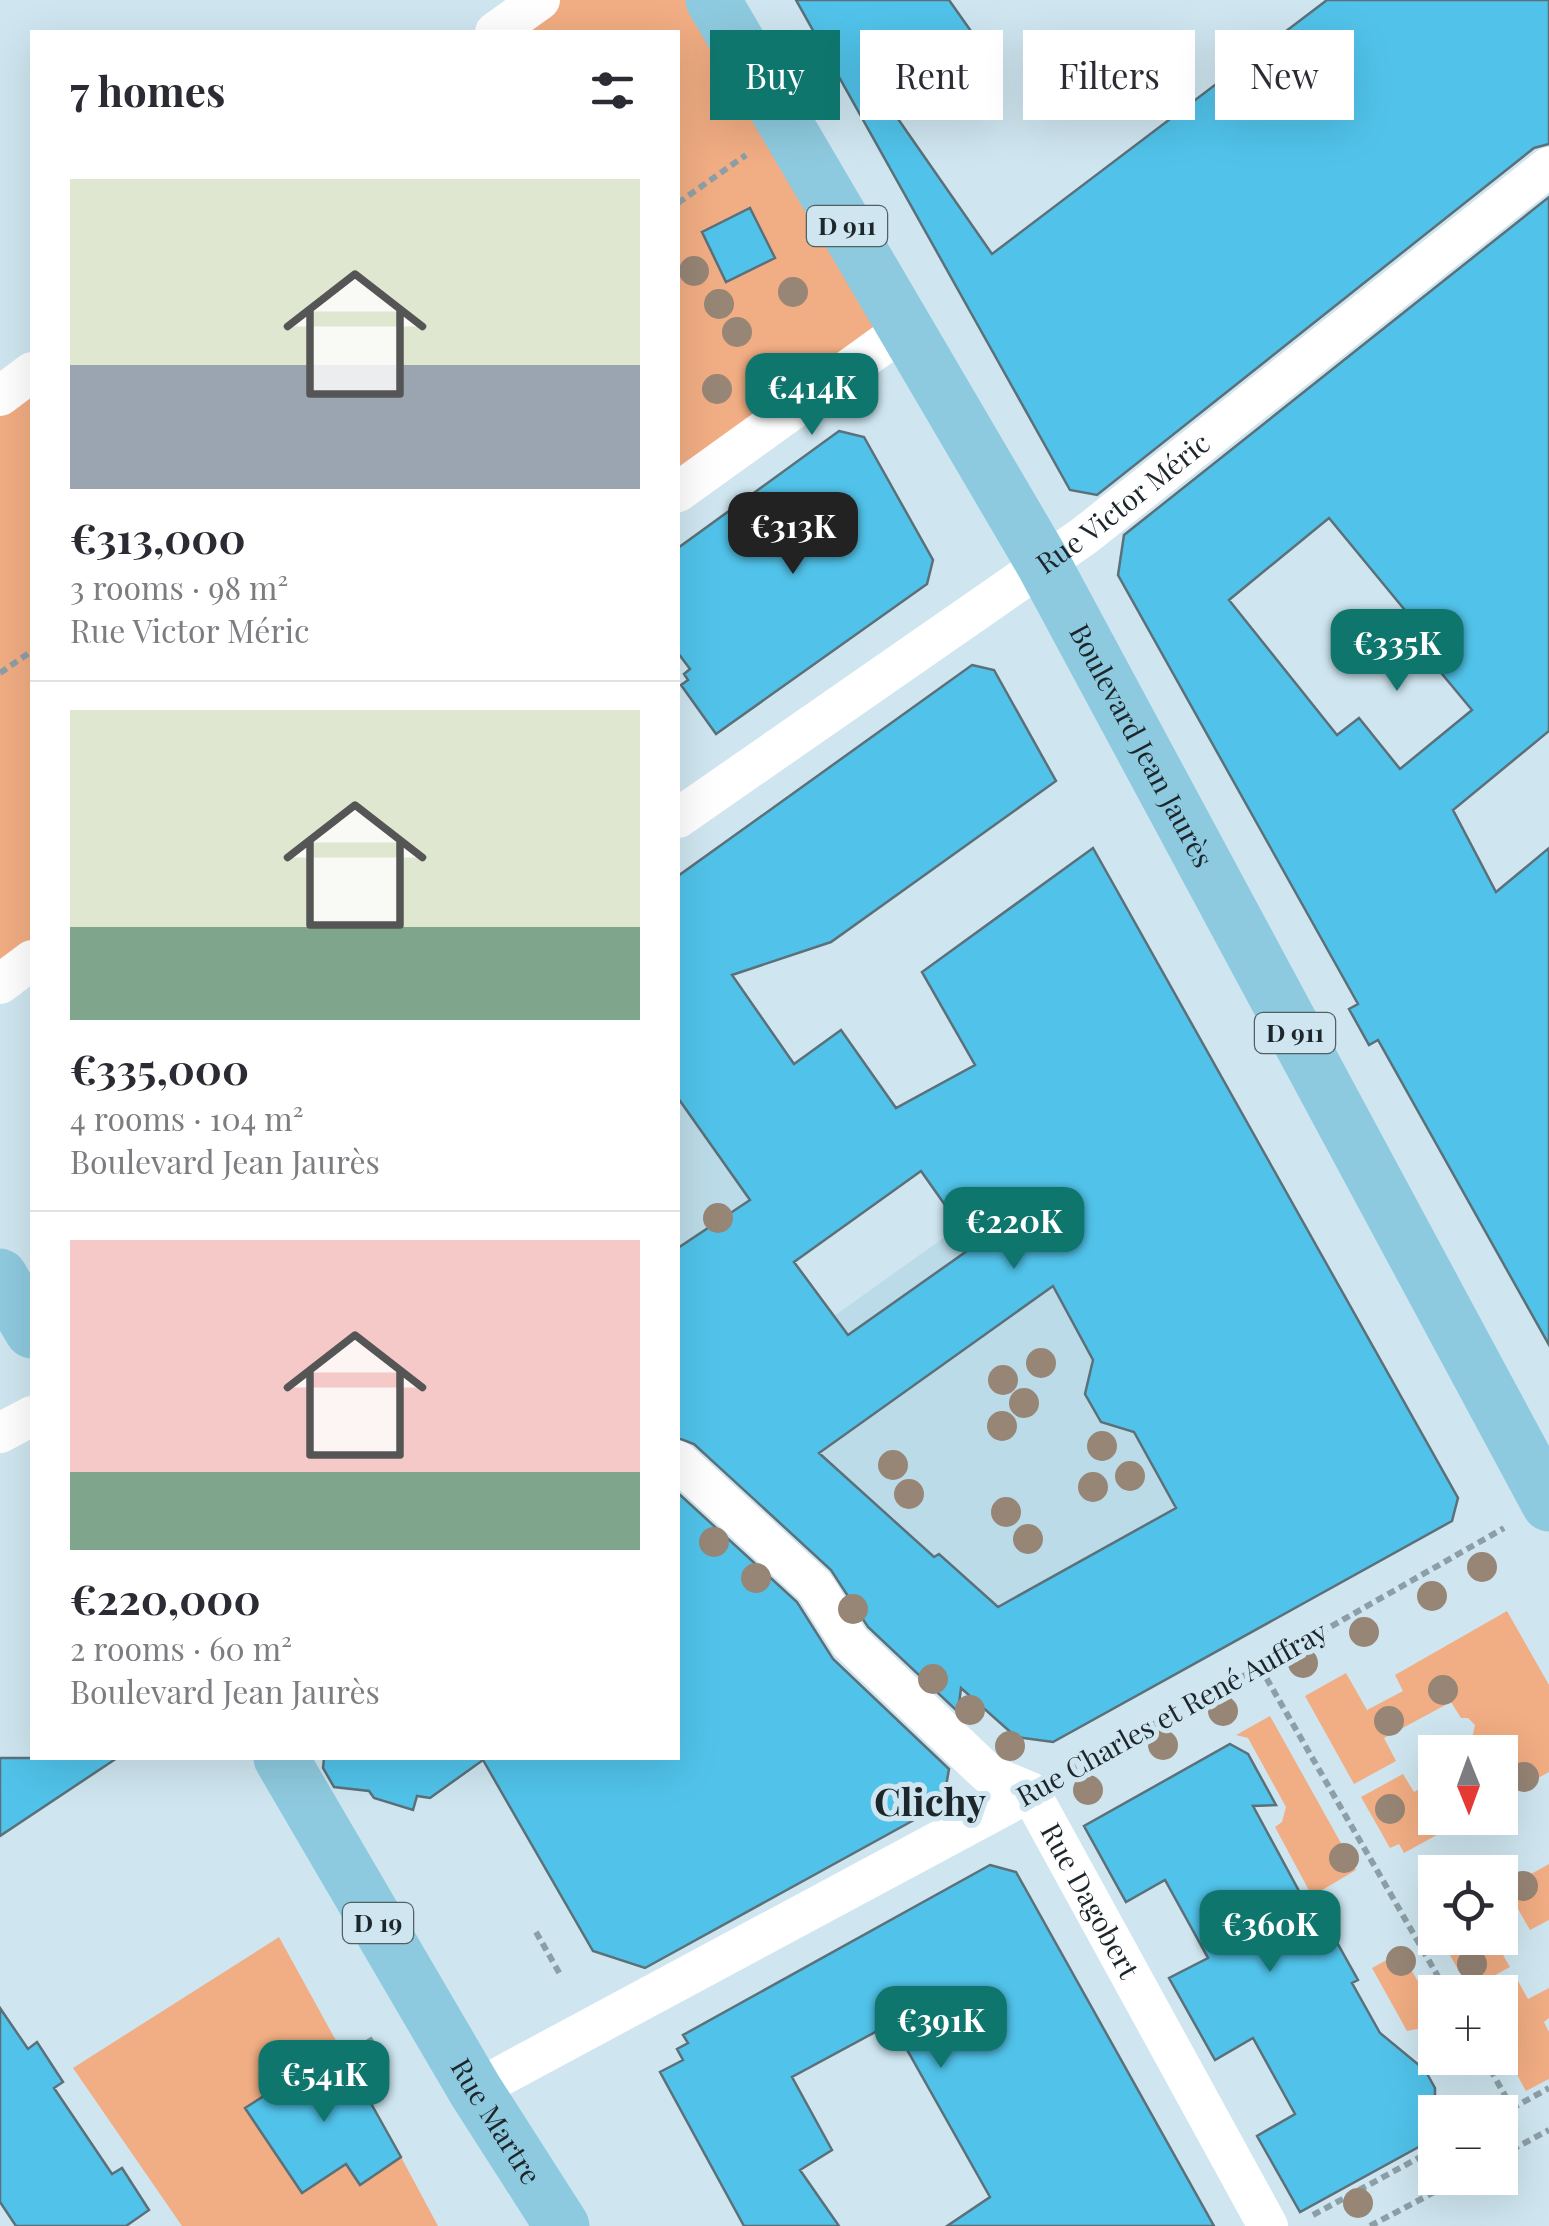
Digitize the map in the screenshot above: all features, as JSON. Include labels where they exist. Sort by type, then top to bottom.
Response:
[{"type":"main road","name":"Boulevard Jean Jaurès","points":[[713,0],[1043,562],[1549,1504]]},
{"type":"main road","name":"Rue Martre","points":[[282,1760],[475,2090],[562,2226]]},
{"type":"street","points":[[498,30],[540,0]]},
{"type":"street","name":"Rue Victor Méric","points":[[680,817],[1084,536],[1549,167]]},
{"type":"street","points":[[680,491],[906,328]]},
{"type":"street","points":[[0,396],[30,374]]},
{"type":"street","points":[[0,984],[30,962]]},
{"type":"street","points":[[0,1433],[30,1417]]},
{"type":"street","name":"Rue Dagobert","points":[[680,1463],[815,1587],[850,1642],[981,1767],[990,1775],[1030,1792],[1268,2226]]},
{"type":"street","name":"Rue Charles et René Auffray","points":[[475,2090],[1030,1792]]},
{"type":"path","points":[[680,203],[787,125]]},
{"type":"path","points":[[0,673],[30,652]]},
{"type":"path","name":"Rue Charles et René Auffray","points":[[1030,1792],[1549,1504]]},
{"type":"path","points":[[1260,1667],[1436,1975]]},
{"type":"path","points":[[536,1932],[561,1976]]},
{"type":"path","points":[[369,2038],[388,2072]]},
{"type":"path","points":[[1518,2105],[1549,2088]]},
{"type":"path","points":[[1518,2146],[1549,2130]]},
{"type":"path","points":[[1308,2218],[1418,2158]]},
{"type":"path","points":[[1370,2226],[1429,2195]]},
{"type":"shaded area","points":[[540,0],[714,0],[732,30],[710,30],[710,120],[784,120],[906,328],[680,491],[680,30],[498,30]]},
{"type":"shaded area","points":[[30,374],[30,962],[0,984],[0,396]]},
{"type":"shaded area","points":[[680,1101],[834,1316],[1019,1184],[1213,1532],[951,1678],[680,1431]]},
{"type":"shaded area","points":[[1507,1611],[1549,1685],[1549,1772],[1518,1789],[1518,1735],[1473,1735],[1475,1725],[1468,1718],[1461,1718],[1451,1702],[1384,1738],[1396,1761],[1354,1784],[1305,1696],[1346,1673],[1367,1710],[1403,1691],[1395,1675]]},
{"type":"shaded area","points":[[1270,1716],[1356,1870],[1312,1896],[1275,1827],[1282,1822],[1286,1807],[1248,1738],[1236,1735]]},
{"type":"shaded area","points":[[1403,1774],[1414,1792],[1418,1790],[1418,1835],[1437,1835],[1404,1853],[1399,1844],[1390,1848],[1361,1797]]},
{"type":"shaded area","points":[[1549,1864],[1549,1920],[1530,1930],[1518,1909],[1518,1881]]},
{"type":"shaded area","points":[[279,1937],[340,2048],[246,2108],[301,2192],[346,2163],[361,2184],[401,2157],[438,2226],[182,2226],[73,2068]]},
{"type":"shaded area","points":[[1401,1952],[1418,1982],[1418,2030],[1407,2031],[1372,1968]]},
{"type":"shaded area","points":[[1450,1955],[1503,1955],[1510,1967],[1495,1975],[1461,1975]]},
{"type":"shaded area","points":[[1518,1981],[1528,1999],[1549,1988],[1549,2018],[1544,2022],[1549,2032],[1549,2079],[1526,2091],[1517,2075]]},
{"type":"building","points":[[796,0],[949,0],[970,30],[860,30],[860,114],[840,79],[840,30],[813,30]]},
{"type":"building","points":[[1327,0],[1549,0],[1549,144],[1534,148],[1097,495],[1070,490],[863,120],[899,120],[992,254],[1169,120],[1195,120],[1195,100],[1215,85],[1215,120],[1354,120],[1354,30],[1287,30]]},
{"type":"building","points":[[1549,197],[1549,731],[1453,810],[1496,892],[1549,848],[1549,1345],[1378,1040],[1369,1045],[1349,1009],[1358,1004],[1118,575],[1124,535]],"holes":[[[1329,518],[1418,626],[1408,633],[1472,710],[1400,769],[1359,718],[1337,735],[1229,600]]]},
{"type":"building","points":[[750,208],[775,258],[726,282],[702,232]]},
{"type":"building","points":[[839,431],[864,437],[933,560],[927,584],[716,734],[681,685],[688,680],[684,674],[690,669],[680,656],[680,547]]},
{"type":"building","points":[[972,665],[994,670],[1056,781],[831,942],[732,975],[794,1064],[841,1030],[896,1108],[975,1065],[922,972],[1093,848],[1458,1498],[1452,1521],[1053,1742],[1016,1737],[961,1688],[958,1712],[868,1627],[831,1570],[694,1444],[680,1439],[680,1247],[750,1200],[680,1101],[680,875]],"holes":[[[921,1171],[974,1246],[848,1335],[794,1262]],[[1053,1286],[1093,1360],[1085,1394],[1101,1422],[1134,1432],[1176,1508],[998,1607],[939,1554],[934,1557],[819,1453]]]},
{"type":"building","points":[[680,1495],[797,1602],[833,1659],[949,1769],[943,1804],[645,1968],[593,1951],[483,1760],[680,1760]]},
{"type":"building","points":[[1230,1744],[1248,1754],[1276,1805],[1253,1806],[1305,1902],[1312,1898],[1358,1980],[1352,1983],[1380,2033],[1418,2064],[1418,2075],[1428,2075],[1435,2088],[1435,2095],[1418,2095],[1418,2147],[1300,2212],[1257,2136],[1295,2114],[1253,2038],[1215,2060],[1169,1978],[1208,1958],[1165,1880],[1126,1902],[1084,1826]]},
{"type":"building","points":[[0,1758],[114,1760],[0,1836]]},
{"type":"building","points":[[324,1760],[483,1760],[430,1798],[417,1796],[413,1810],[374,1798],[369,1791],[334,1787],[323,1768]]},
{"type":"building","points":[[990,1865],[1016,1872],[1214,2226],[947,2226],[990,2197],[892,2023],[792,2077],[832,2150],[800,2170],[839,2226],[744,2226],[660,2072],[683,2060],[677,2049],[688,2043],[683,2035]]},
{"type":"building","points":[[0,2008],[28,2049],[37,2042],[63,2082],[54,2088],[112,2174],[122,2168],[149,2210],[126,2226],[16,2226],[0,2202]]},
{"type":"building","points":[[340,2048],[401,2157],[360,2185],[346,2164],[302,2193],[245,2108]]},
{"type":"district","name":"Clichy","points":[[930,1803]]}]
